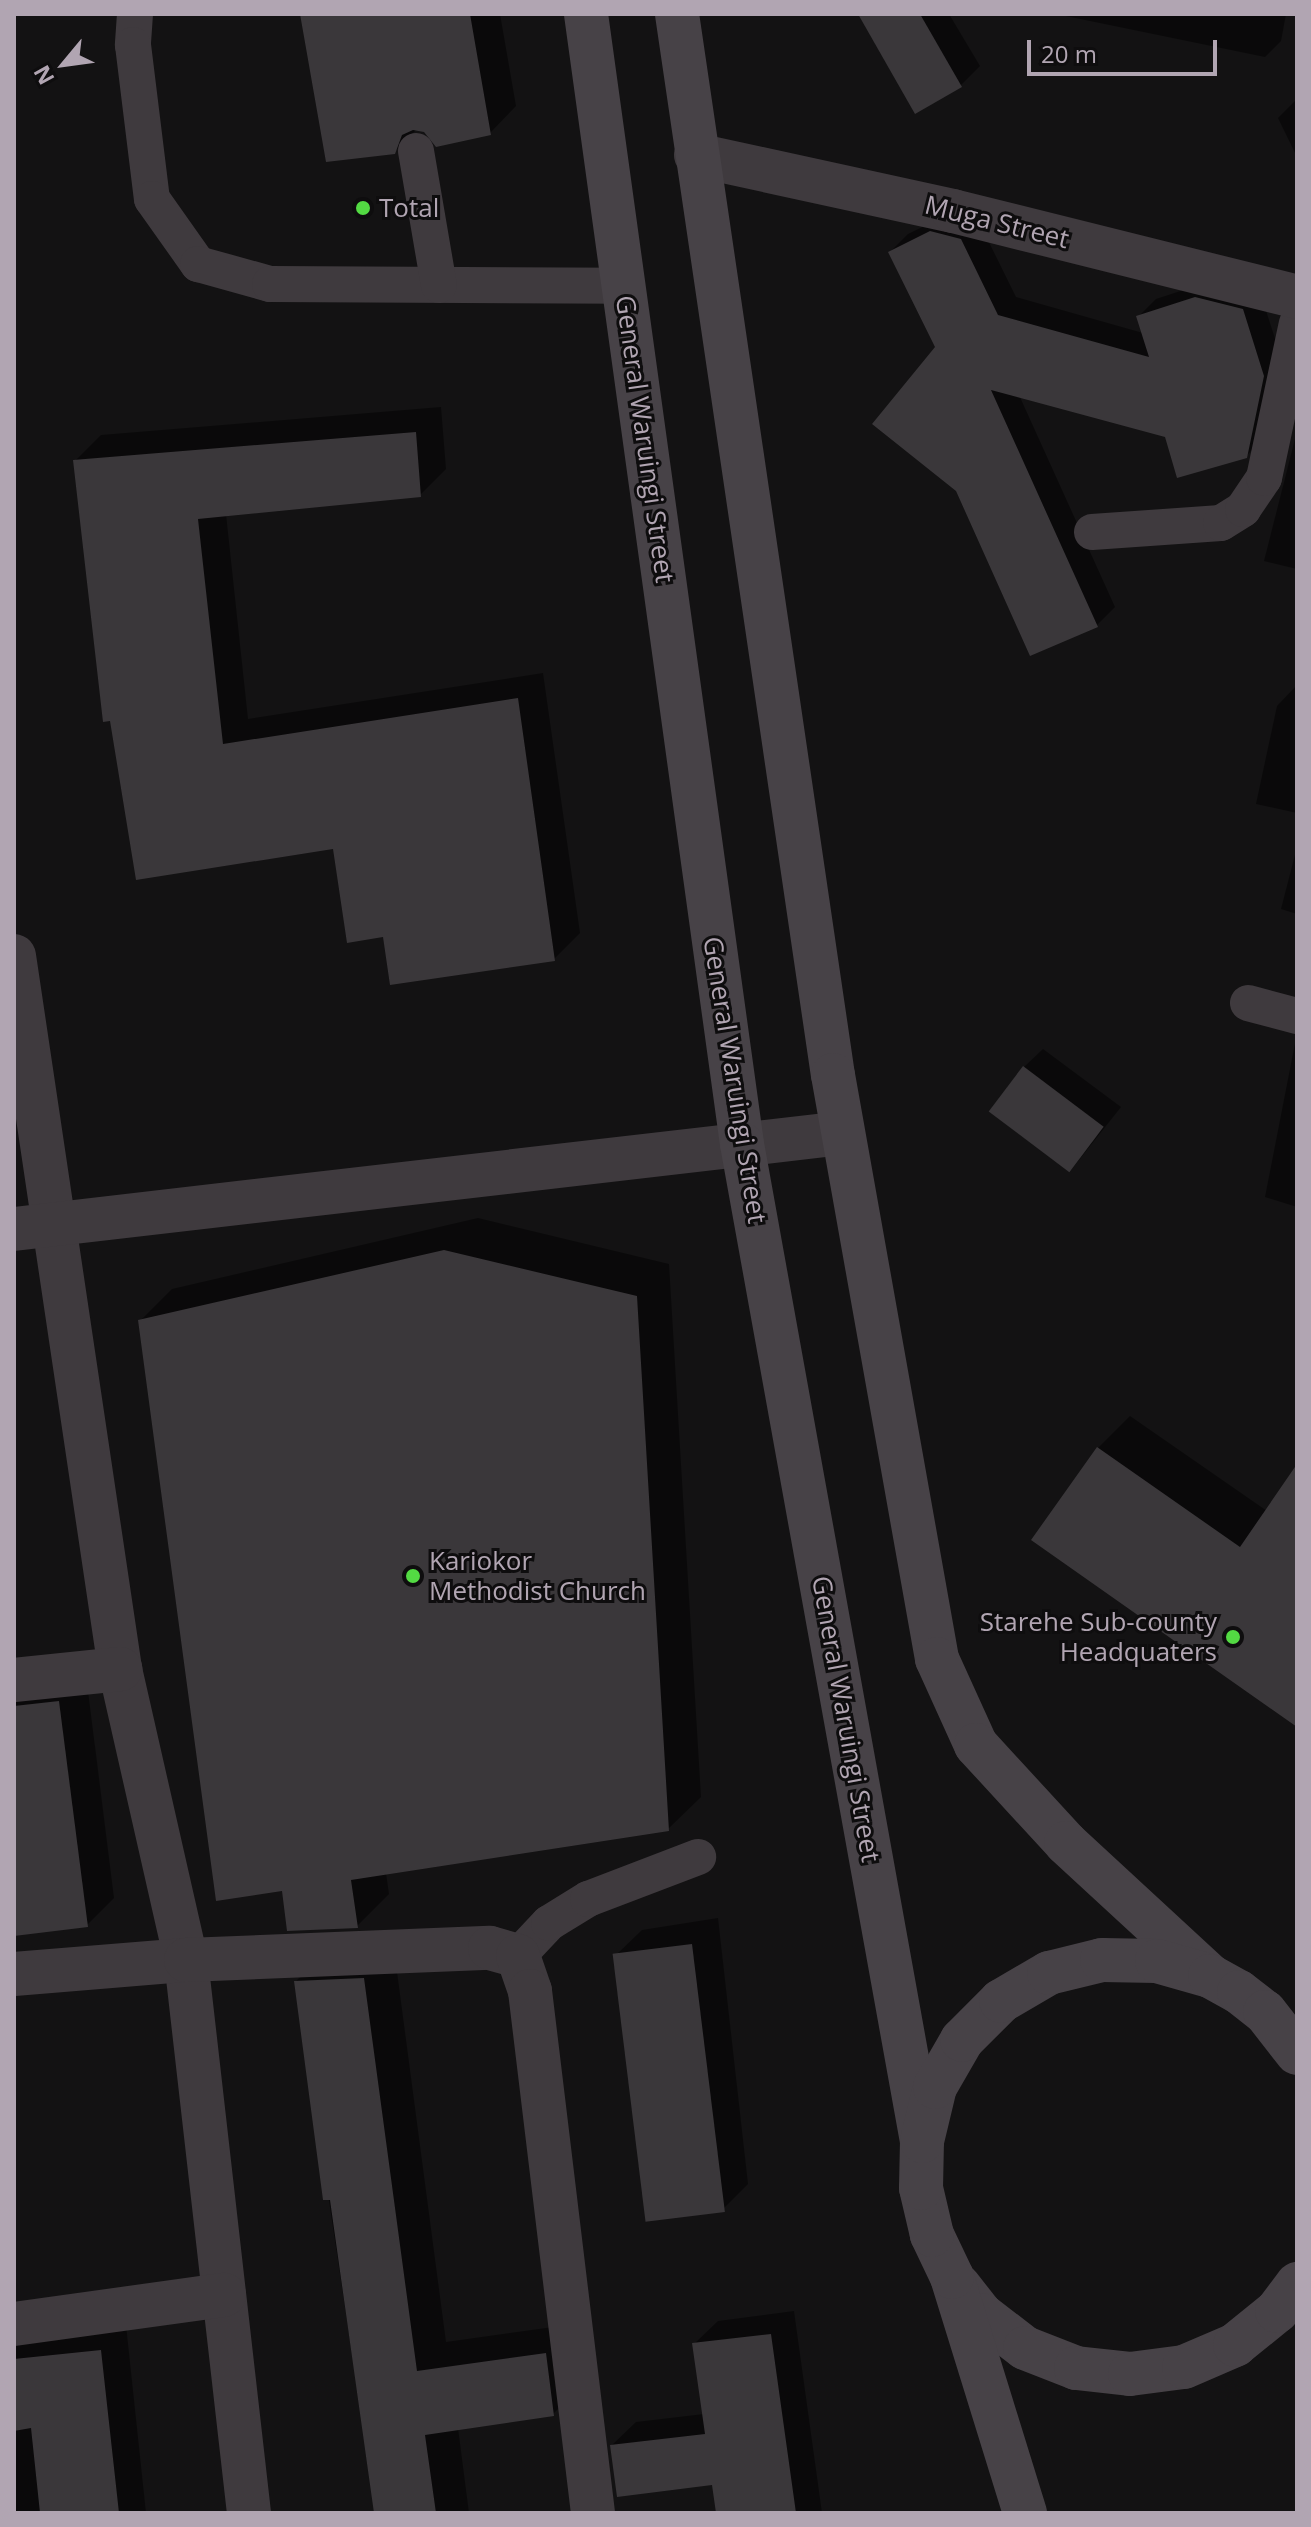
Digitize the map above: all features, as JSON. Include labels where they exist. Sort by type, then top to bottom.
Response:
[{"type":"main road","name":"General Waruingi Street","points":[[586,14],[742,1144],[922,2141]]},
{"type":"main road","points":[[677,14],[842,1133],[937,1659],[976,1745],[1066,1843],[1210,1976],[1281,2019],[1297,2053]]},
{"type":"main road","points":[[1025,2513],[952,2277],[932,2235],[921,2188],[922,2141],[935,2087],[962,2040],[1001,2001],[1049,1973],[1115,1960],[1157,1961],[1210,1976]]},
{"type":"main road","points":[[952,2277],[982,2315],[1025,2348],[1076,2368],[1130,2374],[1184,2367],[1235,2345],[1277,2311],[1297,2284]]},
{"type":"street","name":"Muga Street","points":[[696,155],[953,211],[1297,297]]},
{"type":"street","points":[[14,956],[34,1226],[120,1669],[186,1960],[249,2513]]},
{"type":"street","points":[[34,1226],[842,1133]]},
{"type":"street","points":[[14,1680],[120,1669]]},
{"type":"street","points":[[14,1974],[186,1960],[490,1948],[518,1956],[530,1991],[593,2513]]},
{"type":"street","points":[[14,2324],[224,2295]]},
{"type":"lane","points":[[135,14],[133,45],[152,199],[198,264],[270,284],[624,286]]},
{"type":"lane","points":[[416,151],[439,285]]},
{"type":"lane","points":[[1092,532],[1221,523],[1243,509],[1264,478],[1297,323]]},
{"type":"lane","points":[[1248,1003],[1297,1016]]},
{"type":"lane","points":[[518,1956],[549,1923],[588,1899],[698,1857]]},
{"type":"building","points":[[300,14],[470,14],[491,135],[436,147],[424,132],[413,130],[402,135],[395,154],[326,162]]},
{"type":"building","points":[[858,14],[920,14],[962,87],[915,114]]},
{"type":"building","points":[[930,231],[961,239],[998,315],[1149,357],[1136,316],[1195,297],[1243,309],[1264,376],[1247,458],[1177,478],[1165,437],[991,390],[1098,627],[1030,656],[956,491],[872,424],[935,347],[888,252]]},
{"type":"building","points":[[416,432],[421,497],[198,519],[223,744],[518,698],[555,961],[390,985],[383,937],[347,943],[333,849],[136,880],[110,721],[103,722],[73,460]]},
{"type":"building","points":[[1023,1066],[1104,1127],[1069,1172],[989,1112]]},
{"type":"building","name":"Kariokor Methodist Church","points":[[444,1250],[637,1296],[669,1831],[351,1880],[358,1928],[287,1931],[282,1891],[216,1901],[138,1320]]},
{"type":"building","name":"Starehe Sub-county Headquaters","points":[[1097,1447],[1240,1547],[1297,1464],[1297,1727],[1031,1540]]},
{"type":"building","points":[[59,1701],[88,1927],[14,1936],[14,1706]]},
{"type":"building","points":[[692,1944],[725,2212],[646,2222],[613,1954]]},
{"type":"building","points":[[364,1978],[417,2371],[546,2353],[554,2416],[425,2435],[436,2513],[374,2513],[330,2200],[323,2200],[294,1981]]},
{"type":"building","points":[[771,2334],[796,2513],[716,2513],[712,2485],[617,2497],[610,2445],[705,2434],[692,2343]]},
{"type":"building","points":[[101,2350],[119,2513],[40,2513],[31,2428],[14,2431],[14,2359]]},
{"type":"place","name":"Total","points":[[363,208]]},
{"type":"place","name":"Kariokor Methodist Church","points":[[413,1576]]},
{"type":"place","name":"Starehe Sub-county Headquaters","points":[[1233,1637]]}]
